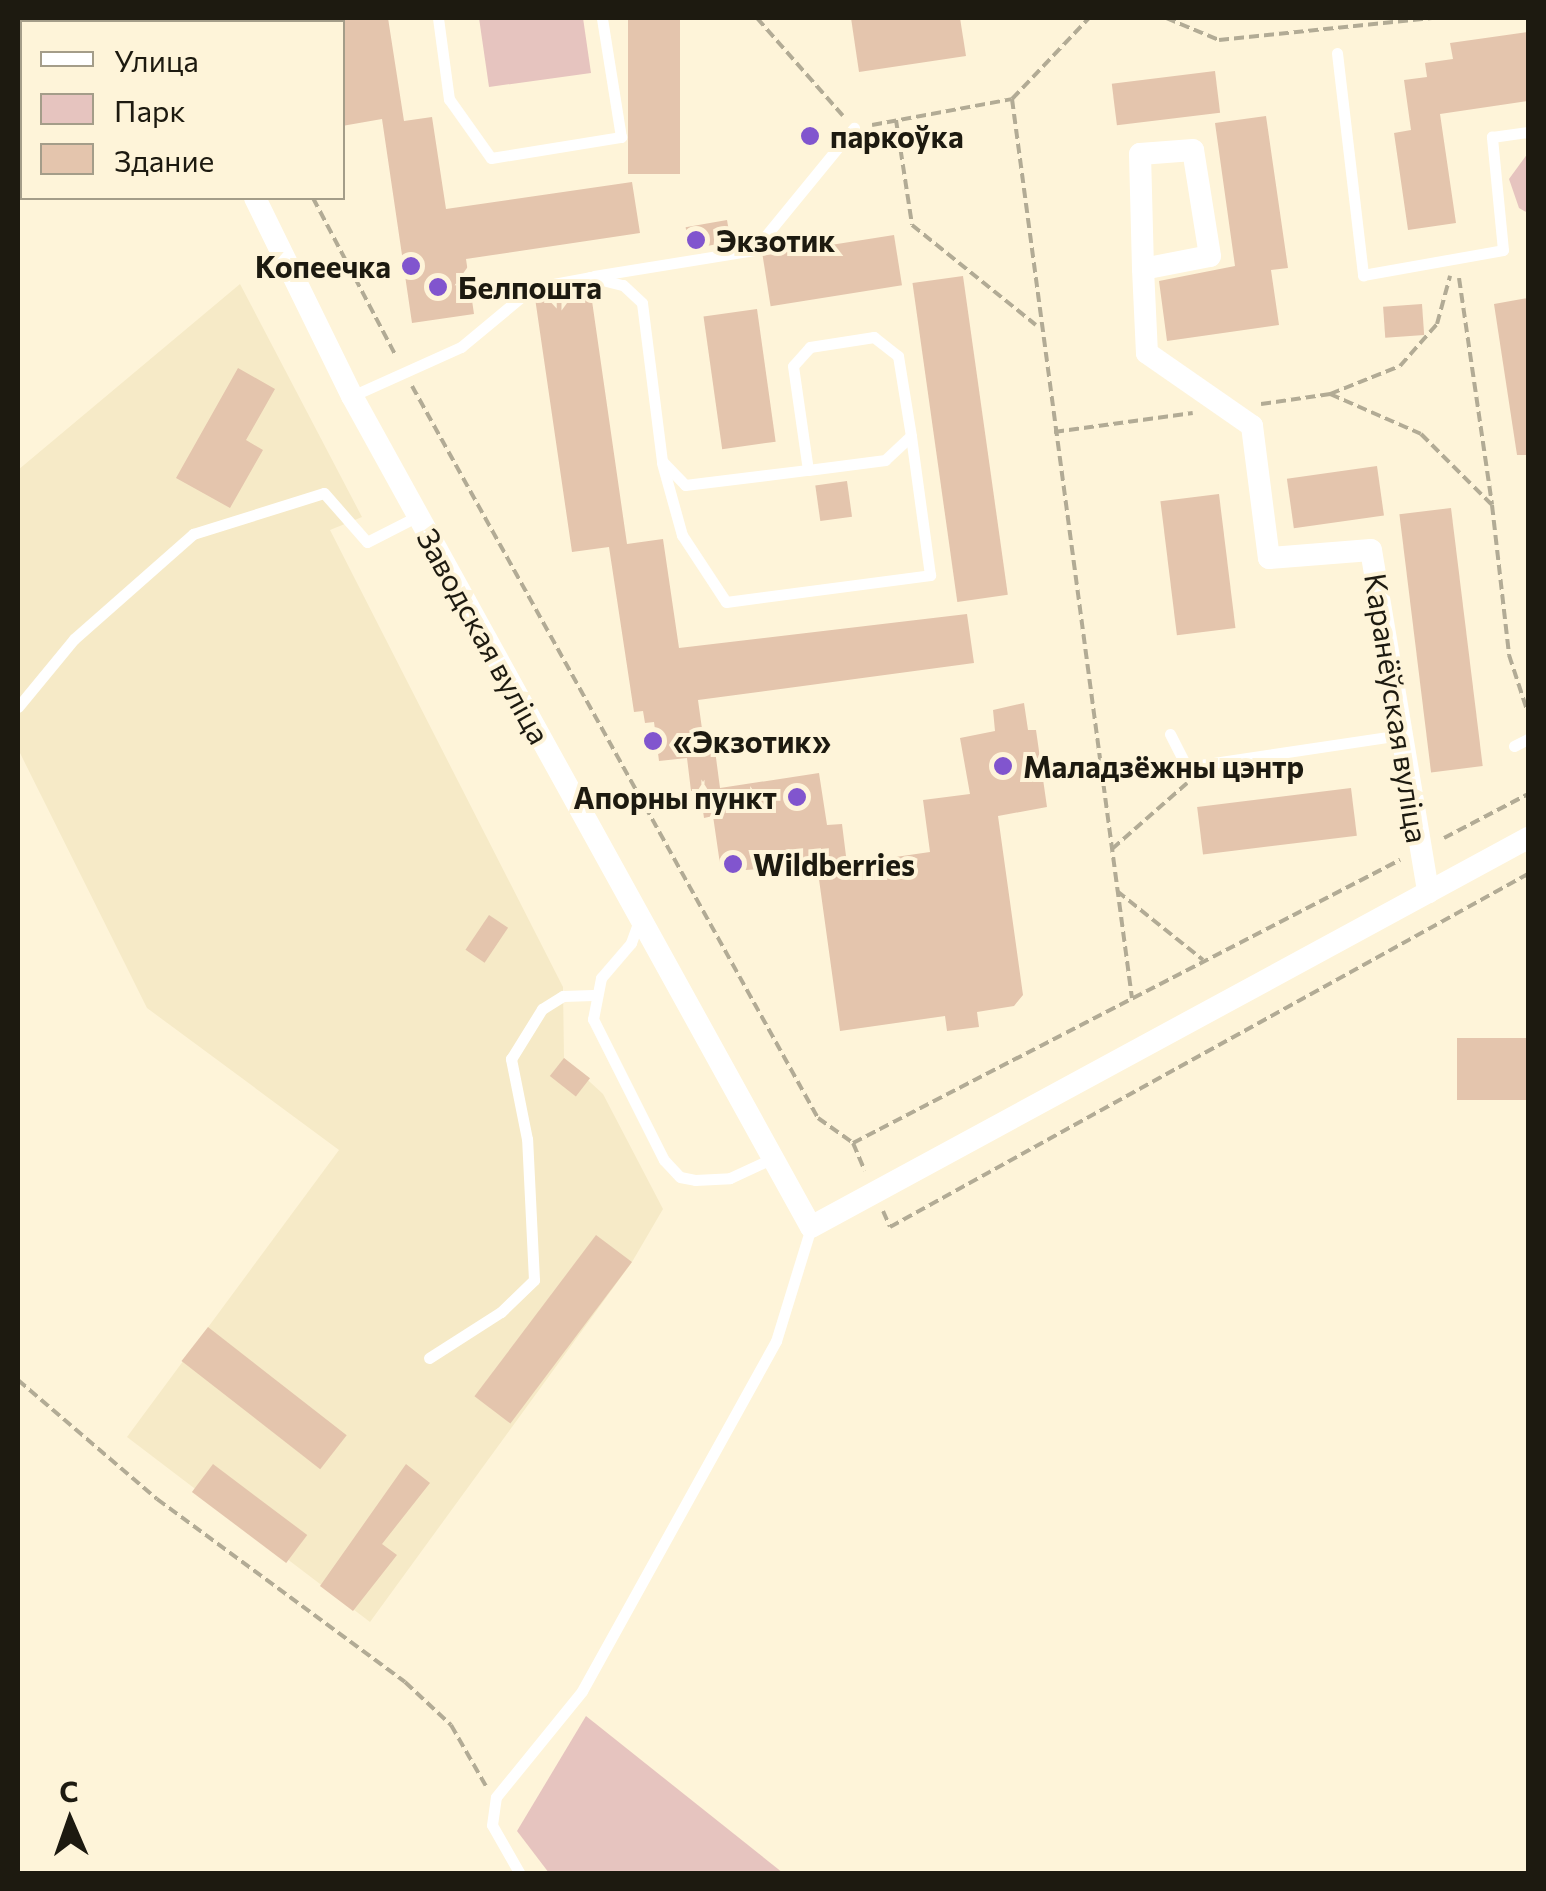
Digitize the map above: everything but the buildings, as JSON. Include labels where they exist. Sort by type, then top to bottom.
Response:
[{"type":"street","name":"Каранёўская вуліца","points":[[1143,269],[1210,256],[1193,150],[1140,154],[1143,269],[1147,353],[1252,426],[1269,558],[1371,550],[1428,892]]},
{"type":"street","name":"Заводская вуліца","points":[[256,200],[352,396],[812,1227]]},
{"type":"street","name":"Каранёўская вуліца","points":[[812,1227],[1528,838]]},
{"type":"lane","points":[[438,18],[450,99],[490,158],[621,138],[602,18]]},
{"type":"lane","points":[[1337,53],[1363,274],[1503,250],[1492,137],[1528,132]]},
{"type":"lane","points":[[352,396],[461,346],[532,288],[754,250],[854,128]]},
{"type":"lane","points":[[590,277],[623,285],[642,302],[662,461],[682,535],[726,602],[930,574],[898,356],[874,338],[810,346],[794,366],[808,470]]},
{"type":"lane","points":[[662,461],[684,486],[885,460],[910,436]]},
{"type":"lane","points":[[18,707],[74,639],[193,534],[324,493],[367,542],[418,516]]},
{"type":"lane","points":[[1170,734],[1187,767],[1402,735]]},
{"type":"lane","points":[[1514,746],[1528,739]]},
{"type":"lane","points":[[640,917],[632,943],[593,996],[599,1043],[664,1160],[680,1177],[730,1178],[773,1158]]},
{"type":"lane","points":[[429,1358],[502,1312],[534,1280],[527,1139],[511,1059],[542,1009],[563,996],[593,996]]},
{"type":"lane","points":[[520,1874],[492,1825],[496,1796],[582,1691],[767,1358],[812,1227]]},
{"type":"path","points":[[757,18],[854,128],[1012,99],[1089,18]]},
{"type":"path","points":[[1166,18],[1219,40],[1432,18]]},
{"type":"path","points":[[1012,99],[1039,327],[1132,998]]},
{"type":"path","points":[[896,120],[912,226],[1039,327]]},
{"type":"path","points":[[314,200],[405,372],[818,1118],[853,1143],[890,1228],[1528,874]]},
{"type":"path","points":[[1054,432],[1330,394],[1400,366],[1437,324],[1455,258]]},
{"type":"path","points":[[1455,258],[1492,505],[1509,655],[1528,713]]},
{"type":"path","points":[[1330,394],[1421,434],[1492,505]]},
{"type":"path","points":[[1112,849],[1184,788],[1200,764]]},
{"type":"path","points":[[853,1143],[1528,794]]},
{"type":"path","points":[[1117,891],[1205,961]]},
{"type":"path","points":[[18,1380],[157,1499],[405,1682],[451,1725],[475,1775],[496,1796]]},
{"type":"shaded area","points":[[240,284],[362,517],[330,530],[563,987],[564,1058],[603,1094],[663,1209],[632,1262],[370,1622],[127,1437],[339,1150],[147,1008],[18,749],[18,470]]},
{"type":"green space","points":[[479,18],[583,18],[591,73],[489,87]]},
{"type":"green space","points":[[1528,153],[1528,213],[1519,208],[1509,179]]},
{"type":"green space","points":[[586,1716],[783,1873],[549,1873],[517,1831]]},
{"type":"place","name":"паркоўка","points":[[810,136]]},
{"type":"place","name":"Экзотик","points":[[696,240]]},
{"type":"place","name":"Копеечка","points":[[411,266]]},
{"type":"place","name":"Белпошта","points":[[438,287]]},
{"type":"place","name":"«Экзотик»","points":[[653,741]]},
{"type":"place","name":"Маладзёжны цэнтр","points":[[1003,766]]},
{"type":"place","name":"Апорны пункт","points":[[797,797]]},
{"type":"place","name":"Wildberries","points":[[733,864]]}]
